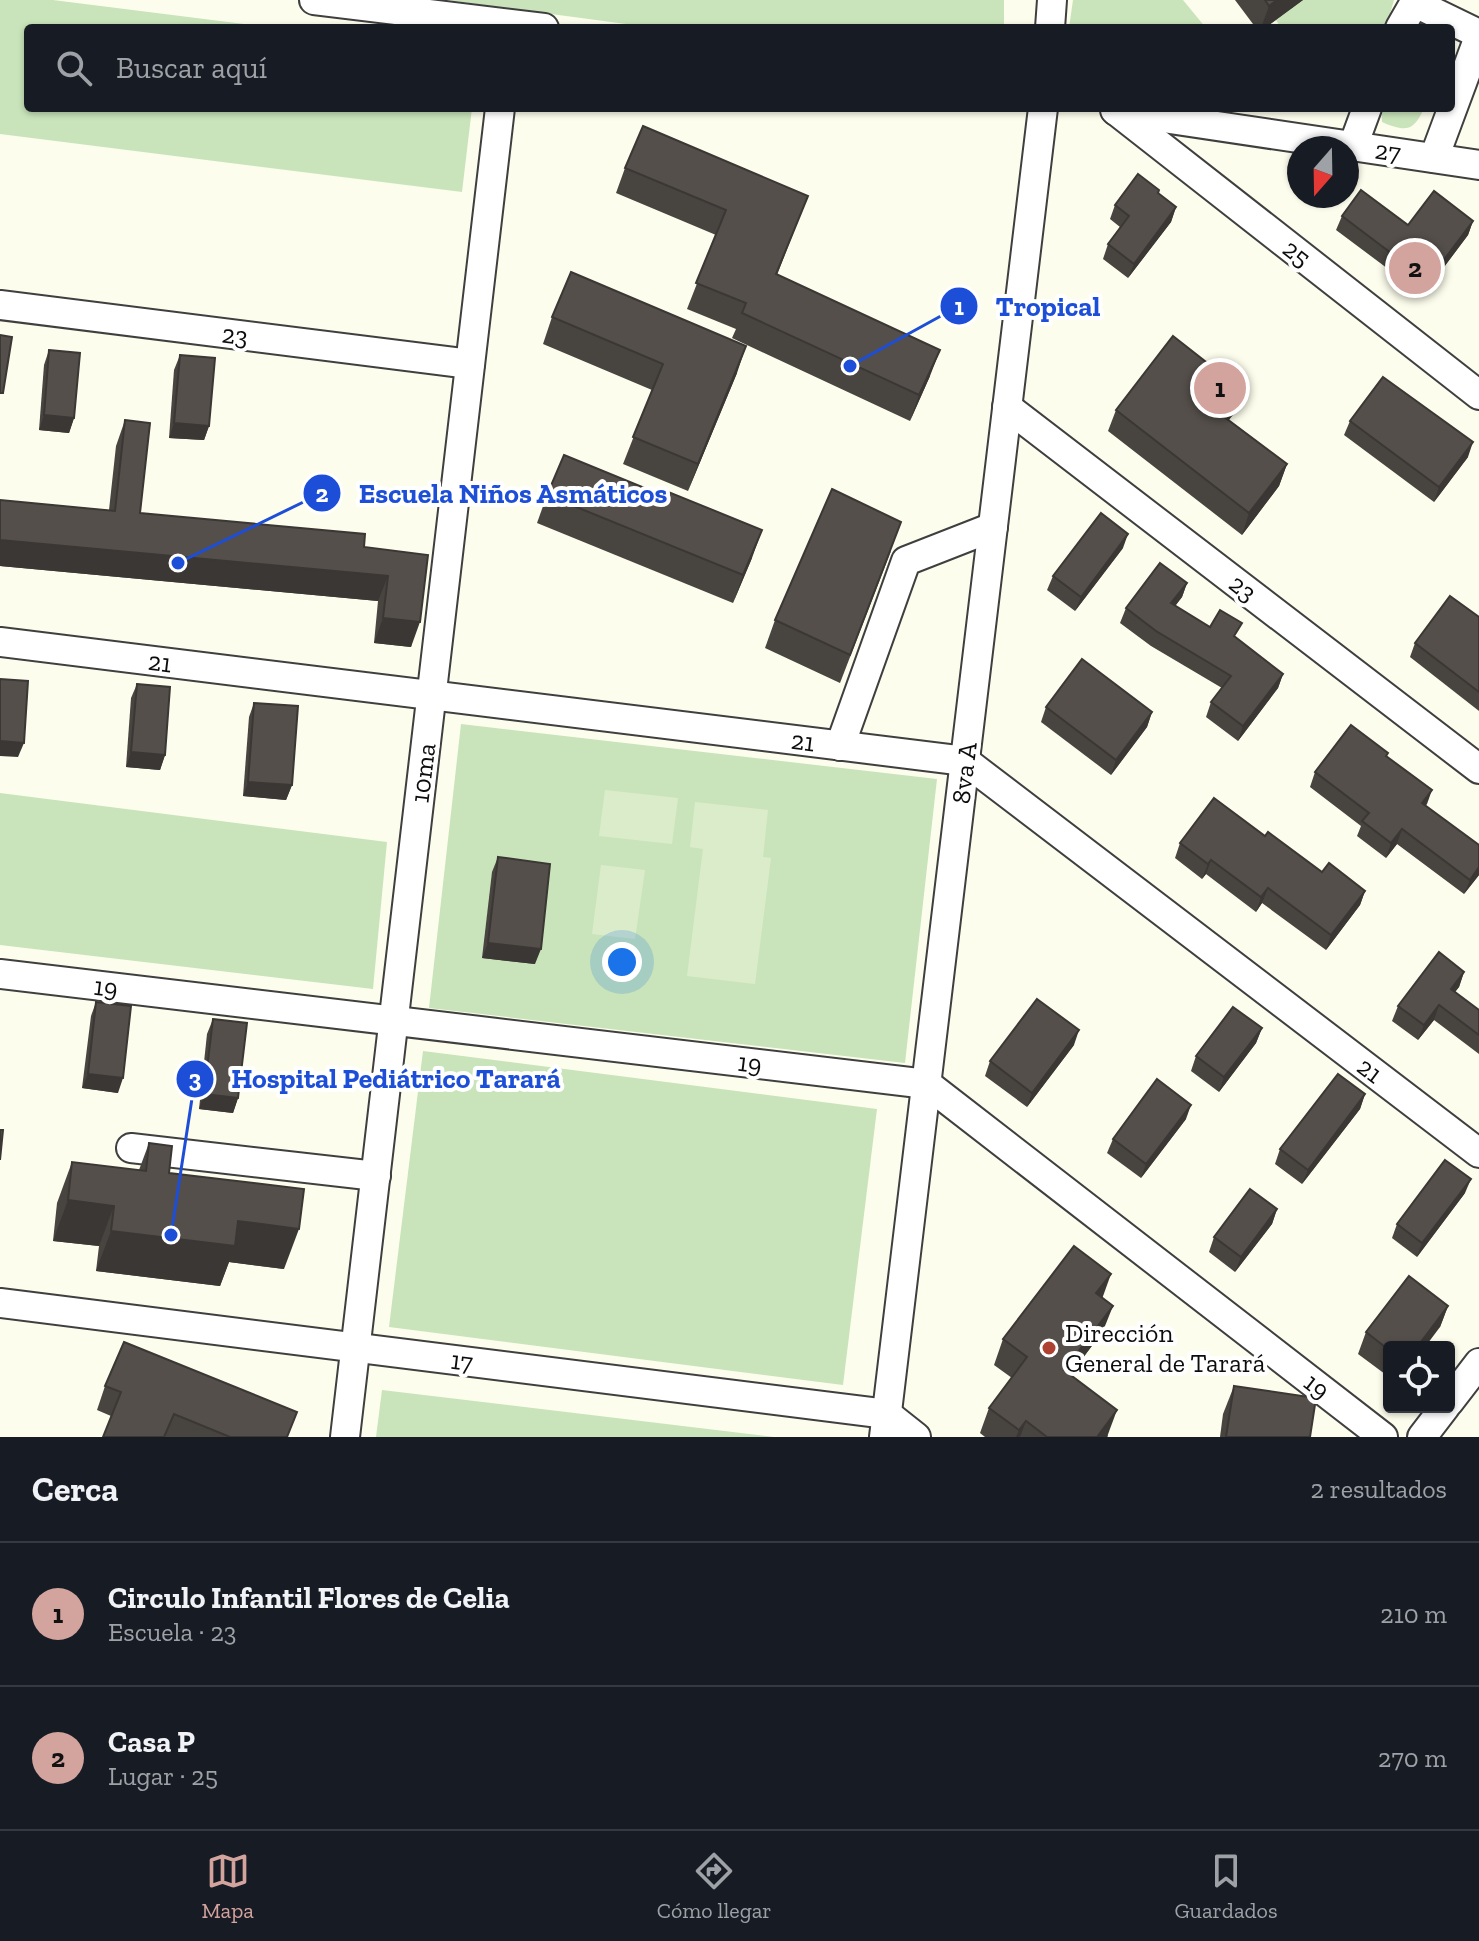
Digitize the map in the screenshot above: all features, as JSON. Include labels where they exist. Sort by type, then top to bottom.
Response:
[{"type":"street","points":[[314,0],[495,24]]},
{"type":"street","points":[[1050,24],[1052,0]]},
{"type":"street","points":[[1402,24],[1415,1],[1479,35],[1455,101]]},
{"type":"street","name":"10ma","points":[[345,1437],[500,112]]},
{"type":"street","name":"8va A","points":[[886,1426],[1043,112]]},
{"type":"street","name":"25","points":[[1115,112],[1479,395]]},
{"type":"street","name":"27","points":[[1131,112],[1288,136]]},
{"type":"street","points":[[1357,136],[1366,112]]},
{"type":"street","points":[[1434,158],[1451,112]]},
{"type":"street","name":"27","points":[[1359,147],[1479,165]]},
{"type":"street","name":"23","points":[[0,305],[470,364]]},
{"type":"street","name":"23","points":[[1007,407],[1479,769]]},
{"type":"street","points":[[840,746],[906,561],[993,527]]},
{"type":"street","name":"21","points":[[0,642],[965,761],[1479,1153]]},
{"type":"street","name":"19","points":[[0,974],[927,1084],[1383,1437]]},
{"type":"street","points":[[131,1148],[376,1176]]},
{"type":"street","name":"17","points":[[0,1303],[356,1348],[886,1426]]},
{"type":"street","points":[[1455,1394],[1479,1363]]},
{"type":"street","points":[[1422,1437],[1440,1413]]},
{"type":"street","points":[[886,1426],[916,1437]]},
{"type":"green space","points":[[0,0],[53,0],[244,24],[24,24],[24,112],[472,112],[462,192],[0,134]]},
{"type":"green space","points":[[447,0],[1004,0],[1004,24],[626,24]]},
{"type":"green space","points":[[1073,0],[1183,0],[1203,24],[1070,24]]},
{"type":"green space","points":[[1303,0],[1394,0],[1387,24],[1278,24],[1276,20]]},
{"type":"green space","points":[[1381,112],[1422,112],[1408,128],[1382,122]]},
{"type":"green space","points":[[461,724],[937,779],[905,1063],[429,1008]]},
{"type":"green space","points":[[605,790],[678,798],[672,844],[599,836]]},
{"type":"green space","points":[[0,793],[387,842],[373,989],[0,945]]},
{"type":"green space","points":[[695,802],[768,810],[763,857],[771,858],[755,984],[687,976],[703,849],[690,847]]},
{"type":"green space","points":[[601,865],[645,870],[635,939],[592,934]]},
{"type":"green space","points":[[423,1051],[877,1109],[843,1385],[389,1327]]},
{"type":"green space","points":[[382,1390],[774,1437],[376,1437]]},
{"type":"building","points":[[643,126],[808,196],[776,274],[940,350],[919,395],[742,313],[746,303],[696,283],[726,210],[625,168]]},
{"type":"building","points":[[1138,174],[1176,207],[1134,264],[1108,244],[1129,216],[1115,205]]},
{"type":"building","points":[[1361,190],[1408,225],[1434,191],[1473,221],[1428,281],[1342,216],[1348,208],[1359,208]]},
{"type":"building","points":[[571,272],[746,346],[698,464],[633,437],[663,364],[552,317]]},
{"type":"building","points":[[0,335],[12,337],[3,393],[0,393]]},
{"type":"building","points":[[1173,336],[1243,391],[1223,416],[1287,464],[1249,513],[1116,410]]},
{"type":"building","points":[[49,350],[80,353],[74,418],[44,415]]},
{"type":"building","points":[[180,355],[215,358],[209,426],[174,423]]},
{"type":"building","points":[[1383,377],[1473,442],[1439,487],[1350,421]]},
{"type":"building","points":[[125,420],[150,423],[140,513],[365,534],[364,547],[428,555],[420,622],[383,618],[388,576],[0,540],[0,500],[115,511]]},
{"type":"building","points":[[564,455],[664,496],[666,491],[762,530],[743,575],[547,495]]},
{"type":"building","points":[[832,489],[901,522],[850,655],[775,620]]},
{"type":"building","points":[[1101,513],[1128,534],[1081,597],[1053,576]]},
{"type":"building","points":[[1160,563],[1187,583],[1171,603],[1210,627],[1220,610],[1242,623],[1234,636],[1283,674],[1243,726],[1211,702],[1231,676],[1156,631],[1126,608]]},
{"type":"building","points":[[1450,596],[1479,617],[1479,692],[1415,643]]},
{"type":"building","points":[[1082,659],[1152,712],[1116,760],[1046,707]]},
{"type":"building","points":[[0,679],[28,681],[24,743],[0,741]]},
{"type":"building","points":[[137,684],[170,687],[165,755],[131,752]]},
{"type":"building","points":[[254,703],[298,706],[292,785],[248,782]]},
{"type":"building","points":[[1351,725],[1432,790],[1422,803],[1479,845],[1479,867],[1470,880],[1402,829],[1391,843],[1362,821],[1369,813],[1315,772]]},
{"type":"building","points":[[1214,798],[1265,836],[1268,832],[1322,872],[1329,863],[1365,891],[1331,935],[1268,888],[1261,897],[1211,860],[1208,864],[1180,843]]},
{"type":"building","points":[[498,857],[550,864],[541,949],[488,943]]},
{"type":"building","points":[[1439,952],[1464,972],[1451,989],[1479,1010],[1479,1035],[1439,1005],[1424,1025],[1398,1006]]},
{"type":"building","points":[[1037,999],[1079,1030],[1032,1093],[990,1061]]},
{"type":"building","points":[[96,1002],[131,1006],[123,1078],[88,1074]]},
{"type":"building","points":[[1233,1007],[1262,1028],[1224,1077],[1196,1056]]},
{"type":"building","points":[[213,1019],[247,1023],[238,1098],[204,1094]]},
{"type":"building","points":[[1338,1074],[1365,1094],[1308,1170],[1280,1149]]},
{"type":"building","points":[[1157,1079],[1191,1105],[1146,1164],[1113,1139]]},
{"type":"building","points":[[0,1130],[3,1130],[0,1160]]},
{"type":"building","points":[[149,1143],[172,1146],[169,1173],[304,1189],[299,1229],[238,1221],[235,1246],[111,1231],[114,1206],[68,1200],[72,1162],[146,1171]]},
{"type":"building","points":[[1445,1160],[1471,1179],[1422,1243],[1397,1224]]},
{"type":"building","points":[[1250,1189],[1277,1209],[1241,1257],[1214,1237]]},
{"type":"building","points":[[1074,1246],[1111,1274],[1096,1293],[1113,1306],[1064,1370],[1117,1410],[1097,1437],[1047,1437],[1026,1421],[1019,1430],[989,1408],[1027,1357],[1003,1339]]},
{"type":"building","points":[[1409,1276],[1448,1306],[1422,1341],[1383,1341],[1383,1345],[1366,1332]]},
{"type":"building","points":[[124,1342],[297,1412],[287,1437],[230,1437],[174,1414],[164,1437],[103,1437],[121,1392],[105,1386]]},
{"type":"building","points":[[1234,1386],[1316,1398],[1310,1437],[1226,1437]]},
{"type":"place","name":"Casa P","points":[[1415,268]]},
{"type":"place","name":"Tropical","points":[[850,366]]},
{"type":"place","name":"Circulo Infantil Flores de Celia","points":[[1220,388]]},
{"type":"place","name":"Escuela Niños Asmáticos","points":[[178,563]]},
{"type":"place","name":"Hospital Pediátrico Tarará","points":[[171,1235]]},
{"type":"place","name":"Dirección General de Tarará","points":[[1049,1348]]}]
